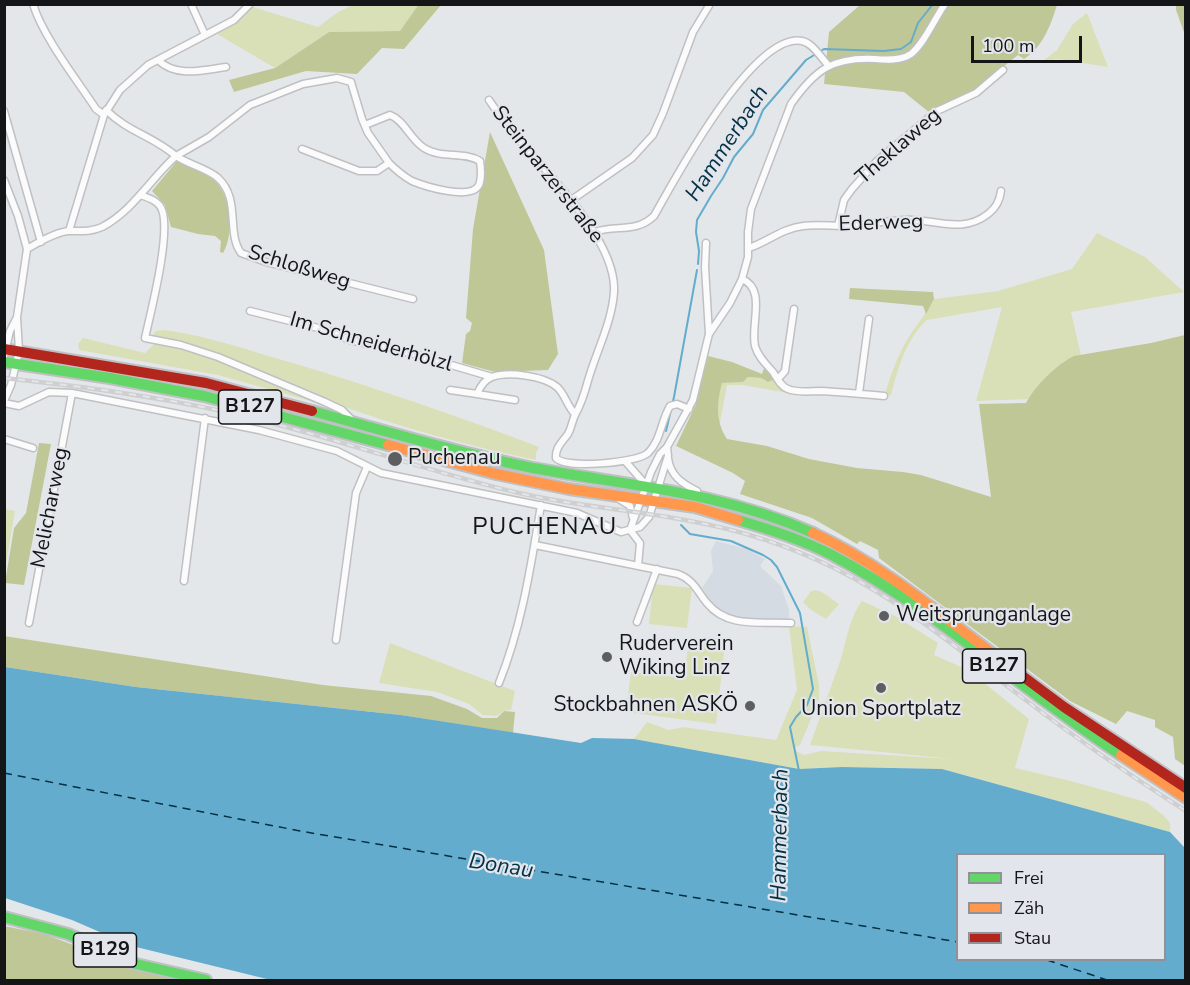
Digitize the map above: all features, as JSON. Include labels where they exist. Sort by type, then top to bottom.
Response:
[{"type":"main road","name":"B127","points":[[5,351],[19,351],[206,383],[476,456],[571,475],[652,486],[709,497],[739,504],[784,520],[863,558],[1064,707],[1185,788]]},
{"type":"main road","name":"B127","points":[[4,362],[110,378],[204,396],[470,467],[569,489],[695,507],[762,526],[799,540],[867,574],[924,612],[1075,725],[1185,798]]},
{"type":"main road","name":"B129","points":[[4,917],[69,934],[136,964],[206,981]]},
{"type":"street","points":[[33,4],[59,54],[96,109],[128,129],[163,144],[176,156]]},
{"type":"street","points":[[191,4],[205,35]]},
{"type":"street","points":[[69,231],[105,113],[125,83],[148,65],[234,20],[250,4]]},
{"type":"street","points":[[570,201],[632,158],[653,135],[693,32],[710,4]]},
{"type":"street","points":[[710,334],[742,279],[748,248],[751,209],[786,115],[800,91],[829,66],[846,59],[893,59],[910,55],[945,4]]},
{"type":"street","points":[[595,232],[633,227],[649,221],[654,216],[720,108],[751,69],[773,51],[788,43],[802,41],[812,47],[829,66]]},
{"type":"street","points":[[158,60],[184,72],[226,67]]},
{"type":"street","name":"Theklaweg","points":[[838,226],[844,200],[862,177],[892,148],[937,111],[976,93],[1003,70]]},
{"type":"street","points":[[27,249],[69,231],[78,232],[100,228],[112,221],[176,156],[209,137],[250,105],[303,84],[338,78],[351,82],[365,125],[375,145],[399,173],[412,181],[439,190],[467,192],[475,189],[479,184],[480,161],[473,157],[443,155],[425,149],[412,138],[396,117],[390,115],[365,125]]},
{"type":"street","name":"Steinparzerstraße","points":[[489,100],[517,139],[537,160],[595,232],[613,272],[614,294],[609,318],[592,364],[581,405],[555,453],[559,462],[582,464]]},
{"type":"street","points":[[4,111],[41,242]]},
{"type":"street","points":[[302,149],[359,171],[377,171],[389,163]]},
{"type":"street","name":"Schloßweg","points":[[176,156],[219,179],[233,210],[236,239],[241,253],[266,262],[413,299]]},
{"type":"street","points":[[4,180],[18,216],[27,249],[17,317],[19,351],[11,385],[4,402],[19,406],[49,392],[72,393],[205,418],[337,451],[389,475],[586,515],[616,531],[630,530],[644,524],[650,514],[654,500],[652,486],[660,454],[668,447],[696,391],[710,334],[705,267],[706,243]]},
{"type":"street","name":"Ederweg","points":[[748,248],[793,227],[806,225],[838,226],[904,220],[965,225],[983,218],[991,211],[997,204],[1001,191]]},
{"type":"street","points":[[140,195],[158,204],[164,219],[162,259],[145,338],[181,345],[218,357],[342,410],[354,422]]},
{"type":"street","points":[[742,279],[754,289],[756,297],[754,341],[756,350],[783,387],[789,390],[885,396]]},
{"type":"street","points":[[778,379],[785,371],[794,309]]},
{"type":"street","name":"Im Schneiderhölzl","points":[[250,310],[326,330],[350,340],[414,354],[492,377],[524,376],[551,382],[560,389],[575,414]]},
{"type":"street","points":[[5,351],[10,331],[17,317]]},
{"type":"street","points":[[859,393],[869,319]]},
{"type":"street","points":[[477,394],[482,384],[492,377]]},
{"type":"street","name":"Im Schneiderhölzl","points":[[450,390],[514,400]]},
{"type":"street","name":"Melicharweg","points":[[29,623],[72,393]]},
{"type":"street","points":[[571,475],[582,464],[641,458],[651,449],[674,405],[689,409]]},
{"type":"street","points":[[184,581],[205,418]]},
{"type":"street","points":[[4,439],[33,448]]},
{"type":"street","points":[[668,447],[670,468],[679,481],[709,497]]},
{"type":"street","points":[[630,530],[642,498],[652,486],[668,456]]},
{"type":"street","points":[[625,461],[652,486]]},
{"type":"street","points":[[336,640],[356,493],[368,467]]},
{"type":"street","points":[[613,495],[630,506],[633,520]]},
{"type":"street","points":[[499,683],[511,654],[523,604],[541,505]]},
{"type":"street","points":[[630,530],[640,543],[638,566]]},
{"type":"street","points":[[535,545],[673,572],[689,579],[715,612],[730,620],[791,623]]},
{"type":"street","points":[[637,622],[657,569]]},
{"type":"shaded area","points":[[716,541],[747,549],[765,559],[760,566],[781,586],[789,610],[789,620],[731,617],[721,612],[713,604],[702,588],[713,571],[711,551]]},
{"type":"green space","points":[[419,4],[441,5],[404,49],[382,48],[357,74],[306,71],[234,92],[229,80],[275,68],[329,32],[400,31]]},
{"type":"green space","points":[[353,5],[419,5],[400,31],[329,32],[275,68],[217,34],[241,20],[253,7],[318,27],[338,12]]},
{"type":"green space","points":[[860,5],[1057,5],[1045,35],[1036,49],[1024,59],[1018,55],[969,94],[941,105],[930,113],[904,92],[824,84],[829,32]]},
{"type":"green space","points":[[1176,5],[1185,5],[1185,35],[1176,10]]},
{"type":"green space","points":[[1087,13],[1108,67],[1058,59],[1043,61],[1057,50],[1073,24]]},
{"type":"green space","points":[[490,132],[544,250],[558,354],[548,370],[495,372],[462,363],[466,334],[470,331],[472,323],[466,318],[473,229]]},
{"type":"green space","points":[[177,161],[211,178],[225,196],[230,227],[223,253],[220,252],[221,241],[215,236],[171,227],[165,205],[152,191]]},
{"type":"green space","points":[[1097,233],[1145,257],[1184,292],[1071,312],[1081,355],[1064,361],[1028,399],[976,401],[1002,307],[927,320],[908,345],[891,395],[885,395],[904,345],[934,299],[998,291],[1072,269]]},
{"type":"green space","points":[[850,288],[933,292],[934,299],[926,314],[923,306],[849,299]]},
{"type":"green space","points":[[165,330],[245,349],[447,413],[539,447],[536,460],[430,434],[326,400],[318,403],[218,375],[79,350],[78,344],[83,338],[145,353],[153,345],[151,337],[156,331]]},
{"type":"green space","points":[[1185,335],[1185,766],[1175,759],[1173,737],[1155,727],[1155,720],[1127,711],[1116,724],[1070,701],[879,558],[878,550],[860,541],[857,544],[812,518],[740,494],[745,481],[676,446],[696,404],[708,356],[732,362],[762,374],[765,366],[775,379],[768,382],[761,378],[748,377],[743,382],[722,383],[718,411],[720,425],[727,439],[767,446],[809,459],[857,468],[921,475],[991,497],[979,404],[1026,403],[1047,376],[1074,356]]},
{"type":"green space","points":[[748,377],[761,378],[765,381],[775,379],[780,389],[788,393],[742,385],[727,385],[719,428],[717,399],[722,383],[743,382]]},
{"type":"green space","points":[[39,443],[51,444],[24,585],[5,583],[14,528],[26,513]]},
{"type":"green space","points":[[4,509],[15,511],[5,569]]},
{"type":"green space","points":[[653,584],[692,588],[687,628],[649,624]]},
{"type":"green space","points":[[815,590],[839,604],[826,619],[803,602],[811,591]]},
{"type":"green space","points":[[862,601],[895,616],[938,643],[934,655],[968,670],[1029,719],[1015,768],[1146,802],[1170,823],[1170,832],[942,769],[842,767],[799,769],[634,739],[647,722],[669,730],[683,727],[776,740],[797,690],[789,626],[807,627],[819,685],[819,700],[800,745],[792,749],[804,755],[821,751],[953,759],[810,745],[840,662],[850,626]]},
{"type":"green space","points":[[4,636],[323,685],[431,696],[467,709],[482,718],[497,718],[504,711],[515,712],[513,733],[401,715],[136,687],[5,667]]},
{"type":"green space","points":[[689,639],[725,643],[716,724],[626,712],[631,672],[684,678]]},
{"type":"green space","points":[[390,643],[515,691],[511,710],[504,711],[497,716],[483,715],[469,704],[437,692],[379,683]]},
{"type":"green space","points":[[4,926],[44,934],[135,968],[183,980],[5,980]]},
{"type":"water","name":"Donau","points":[[5,667],[136,687],[401,715],[581,743],[592,738],[634,739],[799,769],[842,767],[942,769],[1170,832],[1185,848],[1185,980],[271,980],[132,946],[72,920],[5,898]]},
{"type":"waterway","name":"Hammerbach","points":[[698,264],[697,220],[734,157],[753,134],[763,110],[806,60],[824,49],[884,51],[901,49],[911,42],[918,23],[933,4]]},
{"type":"waterway","name":"Hammerbach","points":[[666,431],[697,270]]},
{"type":"waterway","name":"Hammerbach","points":[[681,525],[690,534],[731,541],[771,560],[777,567],[800,613],[813,689],[807,705],[790,727],[799,771]]},
{"type":"ferry route","points":[[4,773],[300,831],[956,942]]},
{"type":"ferry route","points":[[1050,961],[1107,980]]},
{"type":"railway","points":[[4,378],[129,394],[221,411],[286,427],[452,476],[519,493],[709,525],[783,546],[836,569],[882,595],[1075,736],[1186,811]]},
{"type":"traffic: fast","points":[[4,362],[110,378],[204,396],[388,445]]},
{"type":"traffic: fast","points":[[312,411],[505,462],[710,499],[779,519],[813,533]]},
{"type":"traffic: fast","points":[[738,520],[809,544],[870,577],[907,600],[1121,755]]},
{"type":"traffic: fast","points":[[4,917],[68,934],[136,964],[206,980]]},
{"type":"traffic: slow","points":[[388,445],[496,474],[569,489],[695,507],[738,520]]},
{"type":"traffic: slow","points":[[813,533],[864,560],[888,576],[1005,663]]},
{"type":"traffic: slow","points":[[1121,755],[1186,798]]},
{"type":"traffic: jam","points":[[4,349],[206,383],[312,411]]},
{"type":"traffic: jam","points":[[1005,663],[1064,707],[1186,788]]},
{"type":"place","name":"Puchenau","points":[[395,459]]},
{"type":"place","name":"Weitsprunganlage","points":[[884,616]]},
{"type":"place","name":"Ruderverein Wiking Linz","points":[[607,657]]},
{"type":"place","name":"Union Sportplatz","points":[[881,688]]},
{"type":"place","name":"Stockbahnen ASKÖ","points":[[750,706]]},
{"type":"district","name":"PUCHENAU","points":[[545,528]]}]
